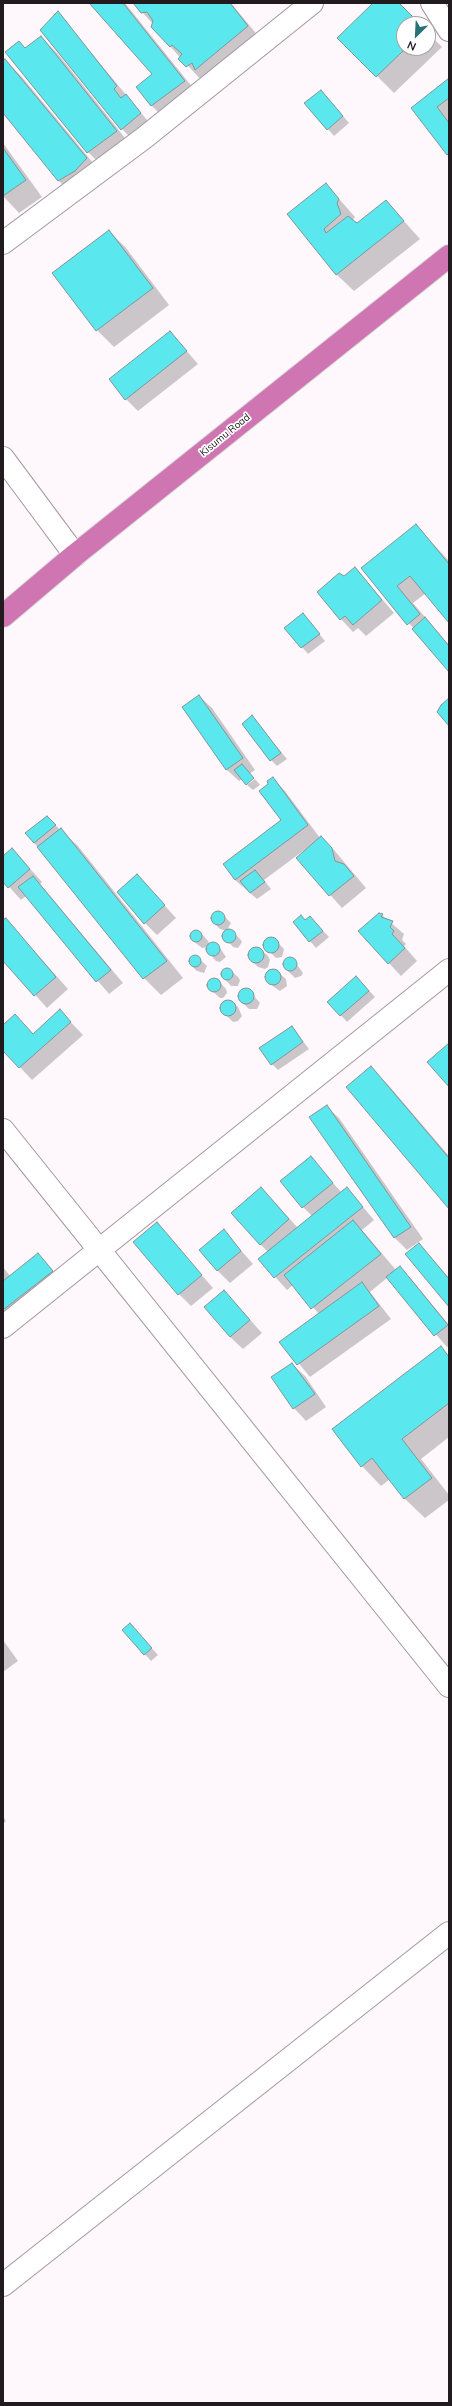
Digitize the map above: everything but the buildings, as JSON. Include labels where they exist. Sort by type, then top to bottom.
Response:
[{"type":"highway","name":"Kisumu Road","points":[[3,616],[76,554],[449,256]]},
{"type":"street","points":[[3,243],[144,138],[312,3]]},
{"type":"street","points":[[432,3],[449,30]]},
{"type":"street","points":[[3,458],[76,554]]},
{"type":"street","points":[[3,1327],[449,970]]},
{"type":"street","points":[[3,1130],[449,1686]]},
{"type":"street","points":[[3,2285],[449,1933]]}]
